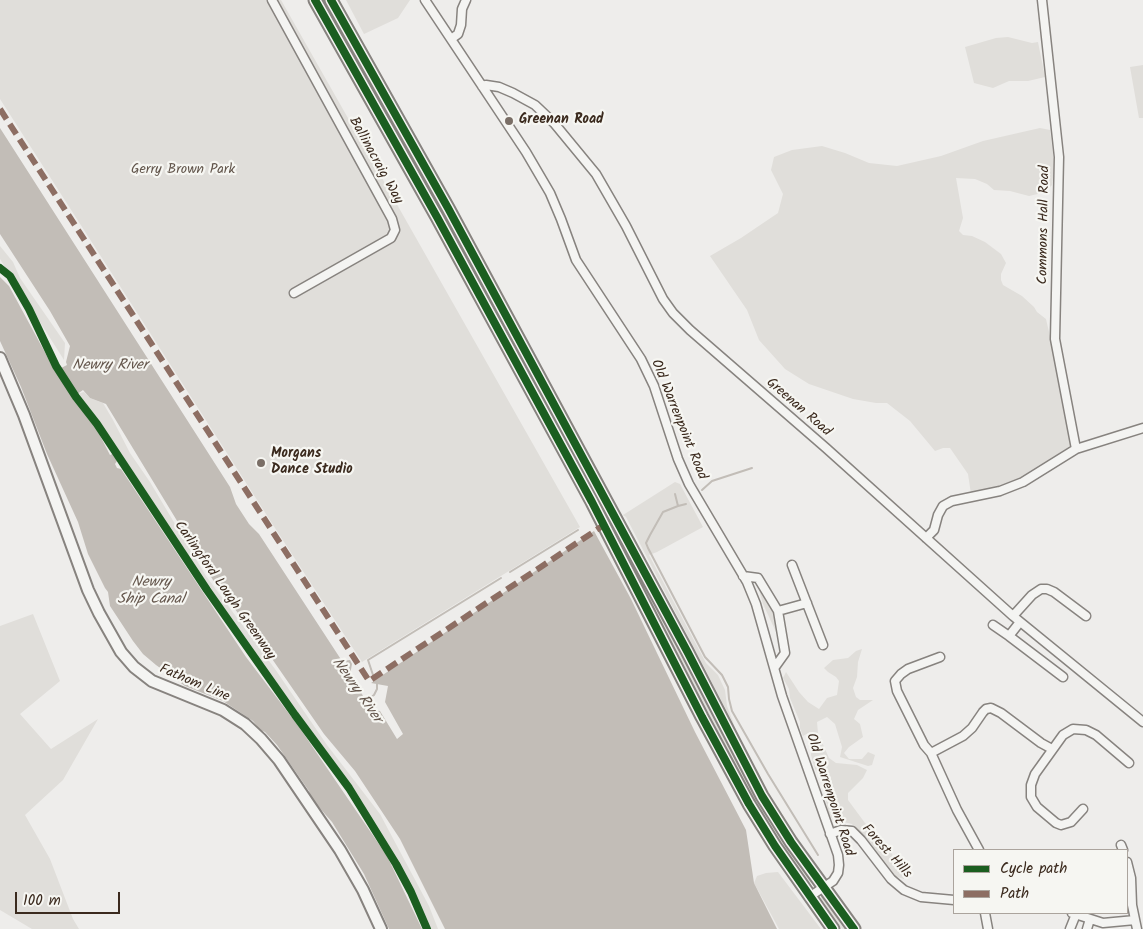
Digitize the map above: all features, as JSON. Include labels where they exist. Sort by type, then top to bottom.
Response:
[{"type":"highway","points":[[316,0],[437,216],[592,502],[702,717],[749,804],[809,897],[833,929]]},
{"type":"highway","points":[[330,0],[448,208],[687,651],[762,796],[850,925]]},
{"type":"main road","name":"Fathom Line","points":[[0,358],[24,415],[88,590],[102,620],[121,652],[134,667],[152,681],[223,710],[245,724],[261,739],[278,760],[340,850],[363,890],[381,929]]},
{"type":"street","name":"Ballinacraig Way","points":[[272,0],[392,219],[395,230],[391,238],[294,293]]},
{"type":"street","name":"Old Warrenpoint Road","points":[[425,0],[526,152],[550,193],[580,267],[641,359],[654,386],[676,456],[689,484],[743,576],[756,604],[782,696],[840,865],[833,881],[809,897]]},
{"type":"street","points":[[451,39],[458,34],[461,25],[462,9],[466,0]]},
{"type":"street","name":"Commons Hall Road","points":[[1042,0],[1059,157],[1055,339],[1076,449]]},
{"type":"street","name":"Greenan Road","points":[[482,86],[499,87],[513,93],[536,105],[554,123],[596,174],[673,313],[1013,616],[1143,722]]},
{"type":"street","points":[[926,538],[934,530],[938,515],[944,506],[952,501],[1000,491],[1023,482],[1076,449],[1143,428]]},
{"type":"street","points":[[792,566],[823,645]]},
{"type":"street","points":[[743,576],[758,578],[778,611],[786,653],[775,667]]},
{"type":"street","points":[[1013,616],[1032,595],[1041,589],[1054,592],[1086,616]]},
{"type":"street","points":[[778,611],[807,603]]},
{"type":"street","points":[[1009,636],[1020,622]]},
{"type":"street","points":[[993,625],[1009,636],[1051,673],[1063,677]]},
{"type":"street","points":[[940,657],[900,674],[895,681],[897,691],[924,745],[931,753],[957,810],[979,849]]},
{"type":"street","points":[[931,753],[963,736],[972,728],[983,712],[991,708],[1002,713],[1018,727],[1052,749]]},
{"type":"street","points":[[1083,809],[1071,822],[1061,825],[1046,815],[1033,802],[1030,791],[1032,779],[1052,749],[1067,732],[1073,729],[1086,730],[1096,735],[1129,763]]},
{"type":"street","name":"Forest Hills","points":[[830,834],[841,830],[852,831],[891,879],[904,890],[921,897],[953,900]]},
{"type":"street","points":[[1128,866],[1137,929]]},
{"type":"street","points":[[985,914],[988,929]]},
{"type":"street","points":[[1070,929],[1074,914]]},
{"type":"street","points":[[1077,914],[1110,924],[1135,920]]},
{"type":"street","points":[[1087,929],[1090,919]]},
{"type":"shaded area","points":[[0,0],[281,0],[580,527],[362,662],[0,99]]},
{"type":"shaded area","points":[[319,0],[327,0],[472,261],[813,881],[807,885],[768,828]]},
{"type":"shaded area","points":[[346,0],[410,0],[398,18],[364,34]]},
{"type":"shaded area","points":[[1008,37],[1032,43],[1038,42],[1045,77],[1028,81],[1009,81],[993,88],[974,83],[965,47],[996,38]]},
{"type":"shaded area","points":[[1143,65],[1143,118],[1139,118],[1130,67]]},
{"type":"shaded area","points":[[1040,128],[1050,130],[1054,170],[1052,185],[1046,192],[1029,196],[1010,191],[994,190],[987,184],[975,179],[956,178],[963,218],[959,231],[963,235],[972,236],[985,242],[1001,254],[1006,263],[1001,274],[1003,285],[1022,296],[1046,319],[1076,449],[1000,491],[971,494],[968,474],[950,448],[935,451],[910,421],[887,403],[853,399],[809,384],[785,369],[759,340],[747,310],[710,256],[778,213],[783,194],[771,170],[774,157],[792,150],[822,146],[869,163],[897,166],[941,156],[983,141]]},
{"type":"shaded area","points":[[0,246],[13,262],[20,278],[65,343],[64,360],[0,259]]},
{"type":"shaded area","points":[[84,392],[90,398],[103,403],[130,453],[150,482],[206,576],[275,669],[327,745],[380,814],[429,906],[438,929],[430,929],[410,883],[361,801],[249,647],[94,416],[77,394]]},
{"type":"shaded area","points":[[675,482],[680,484],[703,527],[649,555],[706,663],[718,675],[725,690],[727,706],[735,727],[626,517],[623,515]]},
{"type":"shaded area","points":[[757,583],[777,620],[782,645],[763,604]]},
{"type":"shaded area","points":[[33,614],[60,681],[20,714],[51,749],[98,719],[63,780],[25,815],[50,859],[73,919],[79,929],[32,929],[0,910],[0,626]]},
{"type":"shaded area","points":[[862,649],[853,688],[856,697],[860,700],[873,700],[858,710],[854,719],[860,724],[863,737],[844,753],[849,759],[862,759],[868,752],[875,755],[872,765],[868,766],[840,757],[842,747],[835,724],[827,717],[817,722],[818,733],[829,758],[836,763],[857,765],[867,770],[863,778],[848,793],[848,800],[865,823],[877,833],[904,871],[904,879],[894,876],[852,824],[832,819],[828,812],[822,780],[815,769],[811,755],[814,736],[810,732],[803,736],[800,722],[790,698],[789,689],[783,678],[786,672],[799,692],[808,702],[819,709],[827,698],[837,695],[839,681],[824,668],[833,660],[848,658],[856,651]]},
{"type":"shaded area","points":[[778,872],[821,929],[779,929],[754,883],[757,876]]},
{"type":"shaded area","points":[[822,895],[848,929],[842,929],[820,899]]},
{"type":"water","points":[[0,128],[230,487],[236,504],[249,524],[259,534],[342,661],[350,660],[352,664],[350,675],[372,710],[380,711],[397,739],[403,734],[385,702],[388,686],[371,683],[594,531],[631,599],[695,732],[746,830],[754,883],[777,929],[445,929],[400,839],[355,771],[324,734],[268,653],[213,580],[106,404],[90,398],[83,390],[73,397],[92,420],[110,455],[115,453],[117,468],[121,469],[246,657],[299,727],[387,856],[422,929],[389,929],[364,874],[332,822],[310,797],[309,791],[277,745],[253,721],[223,701],[185,686],[156,665],[143,654],[110,606],[108,592],[88,554],[78,522],[47,454],[21,387],[0,341],[0,277],[9,286],[55,371],[67,365],[70,346],[50,311],[0,234]]},
{"type":"waterway","points":[[702,490],[712,481],[752,468]]},
{"type":"waterway","points":[[675,494],[678,506]]},
{"type":"waterway","points":[[686,504],[663,512],[646,543],[705,657],[722,675],[728,687],[732,711],[818,855]]},
{"type":"waterway","points":[[510,572],[578,530]]},
{"type":"waterway","points":[[373,675],[368,660],[501,578]]},
{"type":"waterway","name":"Newry River","points":[[366,700],[374,695],[377,684]]},
{"type":"marked path","points":[[0,109],[369,681],[604,525]]},
{"type":"cycle path","points":[[315,0],[437,217],[592,502],[702,717],[749,804],[775,846],[833,929]]},
{"type":"cycle path","points":[[331,0],[448,208],[687,651],[762,796],[791,842],[854,929]]},
{"type":"cycle path","name":"Carlingford Lough Greenway","points":[[0,268],[10,276],[29,309],[56,366],[76,397],[97,424],[207,590],[349,788],[396,864],[427,929]]},
{"type":"place","name":"Greenan Road","points":[[509,121]]},
{"type":"place","name":"Morgans Dance Studio","points":[[261,463]]},
{"type":"park label","name":"Gerry Brown Park","points":[[183,171]]},
{"type":"water label","name":"Newry Ship Canal","points":[[151,592]]}]
